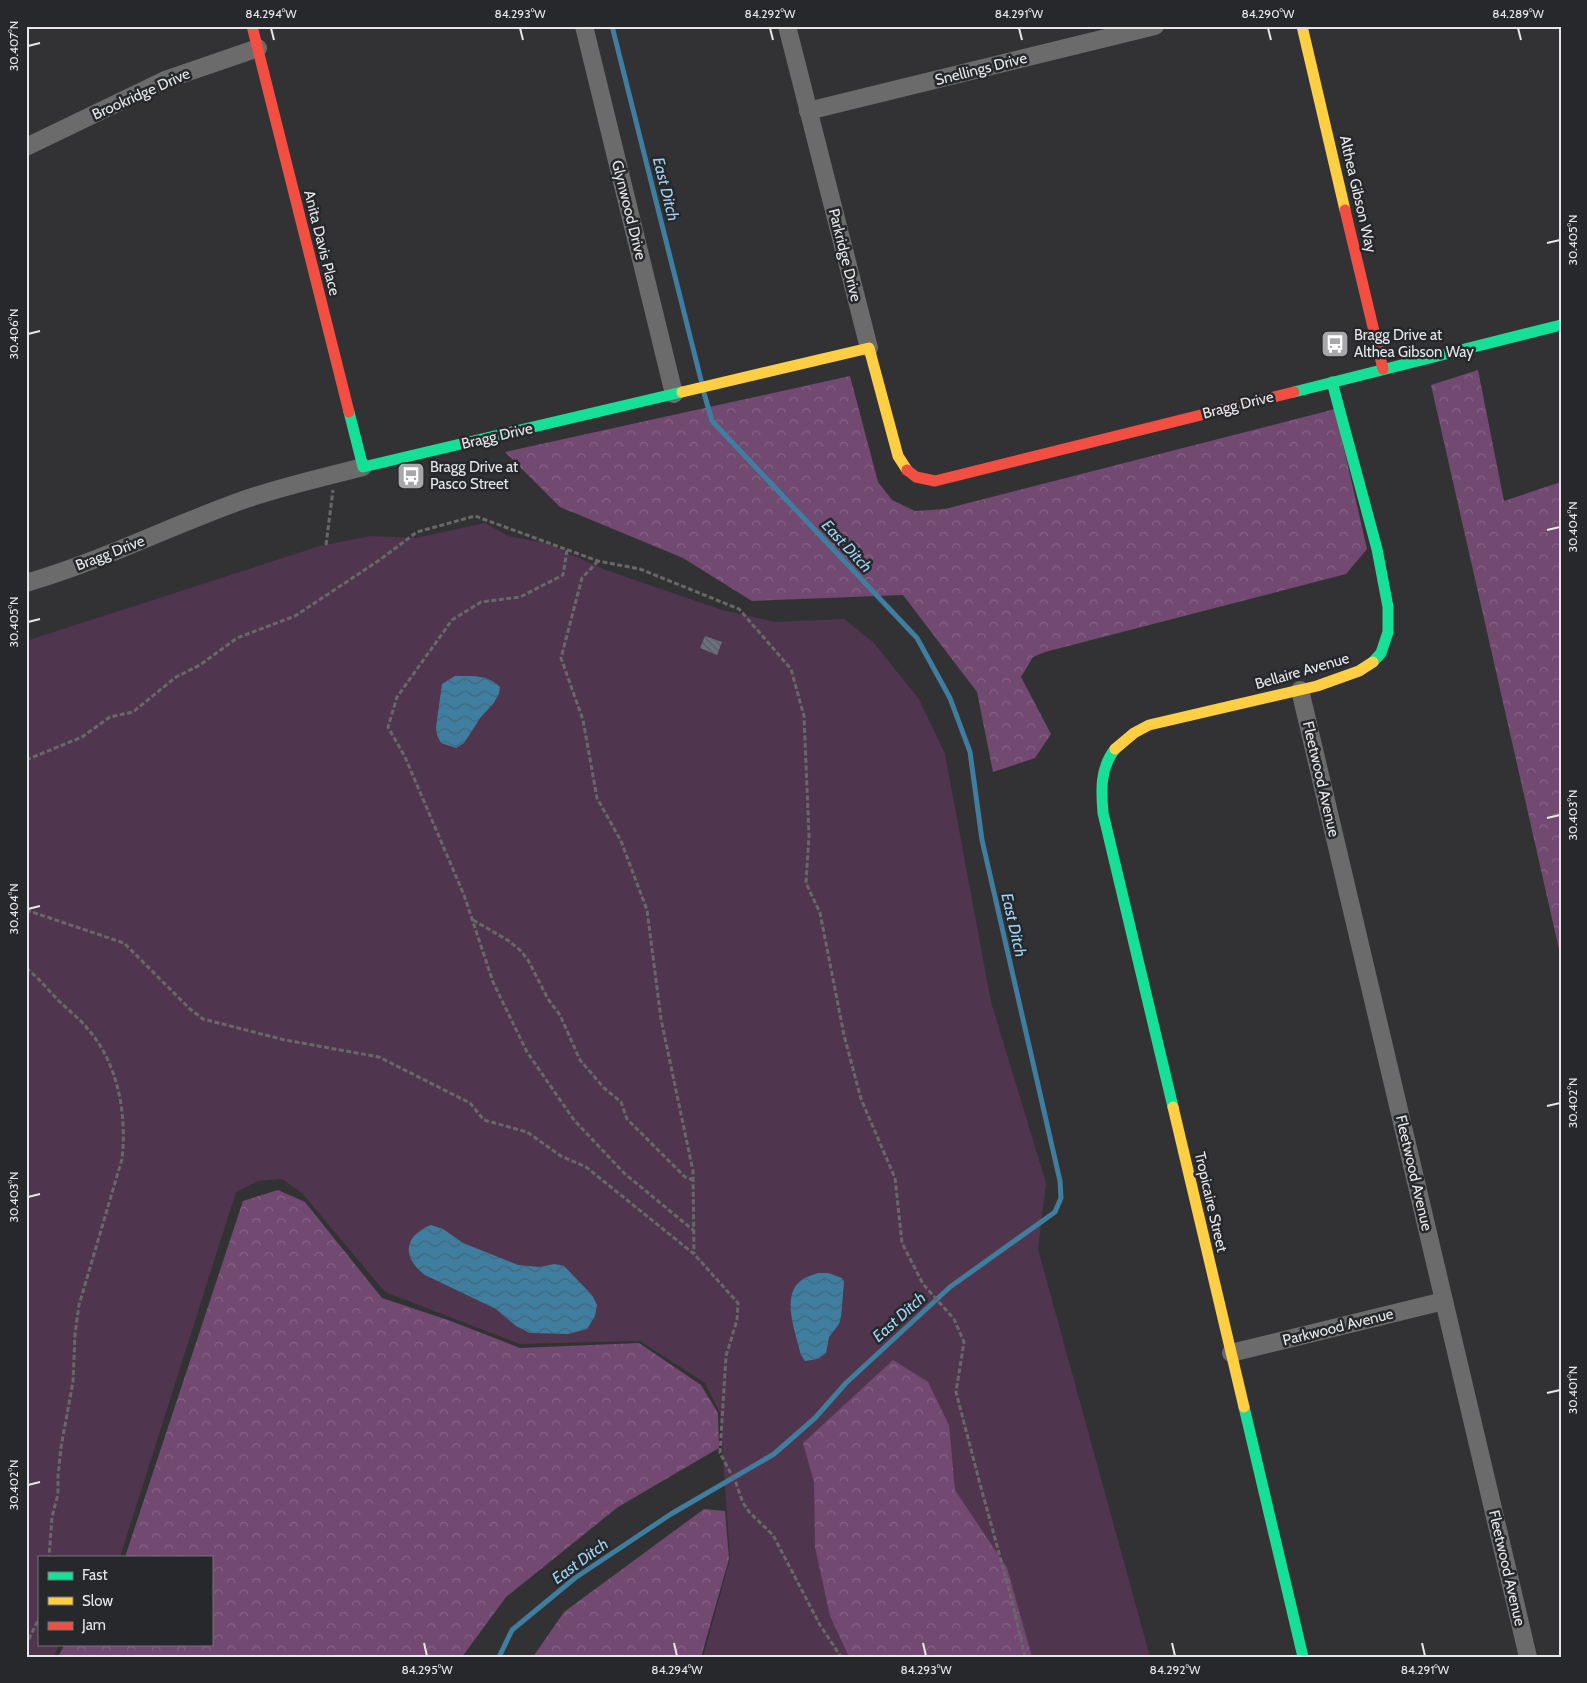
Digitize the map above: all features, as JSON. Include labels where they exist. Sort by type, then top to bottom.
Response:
[{"type":"street","name":"Anita Davis Place","points":[[252,26],[363,467]]},
{"type":"street","name":"Glynwood Drive","points":[[584,26],[682,392]]},
{"type":"street","name":"Parkridge Drive","points":[[787,26],[898,456],[904,468],[916,477]]},
{"type":"street","name":"Snellings Drive","points":[[808,111],[1154,26]]},
{"type":"street","name":"Althea Gibson Way","points":[[1302,26],[1383,369]]},
{"type":"street","name":"Brookridge Drive","points":[[26,147],[165,80],[258,48]]},
{"type":"street","name":"Bragg Drive","points":[[916,477],[922,480],[935,481],[1561,325]]},
{"type":"street","name":"Bragg Drive","points":[[26,583],[290,485],[869,348]]},
{"type":"street","name":"Bellaire Avenue","points":[[1110,755],[1132,733],[1149,724],[1300,690],[1359,671],[1373,662],[1381,653],[1388,632],[1388,607],[1377,549],[1332,382]]},
{"type":"street","name":"Fleetwood Avenue","points":[[1300,690],[1528,1657]]},
{"type":"street","name":"Tropicaire Street","points":[[1110,755],[1102,776],[1103,813],[1303,1657]]},
{"type":"street","name":"Parkwood Avenue","points":[[1231,1353],[1444,1301]]},
{"type":"path","points":[[326,544],[335,474]]},
{"type":"path","points":[[26,760],[82,737],[110,717],[133,712],[176,677],[200,665],[237,638],[296,616],[418,532],[474,516],[598,561],[640,569],[739,609],[791,669],[804,716],[809,836],[806,883],[820,913],[844,1035],[861,1099],[895,1178],[902,1243],[923,1284],[954,1320],[964,1342],[956,1392],[1010,1593],[1025,1657]]},
{"type":"path","points":[[567,550],[563,574],[520,597],[481,602],[452,620],[397,697],[388,727],[406,757],[464,895],[493,982],[528,1052],[574,1120],[624,1173],[693,1230]]},
{"type":"path","points":[[598,561],[582,578],[562,658],[583,720],[596,798],[621,841],[647,910],[661,1019],[693,1172],[694,1254]]},
{"type":"path","points":[[26,910],[124,943],[190,1009],[203,1019],[285,1040],[379,1057],[470,1103],[484,1120],[527,1132],[561,1156],[586,1167],[694,1254],[738,1303],[737,1320],[726,1356],[720,1452],[736,1483],[743,1502],[750,1513],[773,1535],[820,1625],[841,1657]]},
{"type":"path","points":[[473,920],[509,941],[521,951],[528,960],[548,999],[560,1015],[580,1060],[604,1088],[621,1102],[627,1119],[684,1177],[693,1180]]},
{"type":"path","points":[[26,968],[87,1027],[100,1044],[112,1067],[118,1087],[124,1139],[122,1159],[79,1305],[75,1334],[74,1382],[61,1447],[58,1494],[52,1517],[49,1556]]},
{"type":"path","points":[[26,1654],[28,1641],[38,1620]]},
{"type":"shaded area","points":[[485,523],[508,536],[546,543],[603,569],[722,610],[775,622],[844,619],[874,643],[919,699],[945,754],[991,1002],[1046,1183],[1038,1249],[1150,1657],[703,1657],[730,1559],[720,1413],[705,1383],[640,1341],[520,1344],[385,1292],[302,1193],[282,1179],[258,1181],[236,1192],[120,1556],[38,1556],[38,1646],[58,1646],[54,1657],[26,1657],[26,641],[320,546],[371,536],[416,538]]},
{"type":"green space","points":[[1478,370],[1504,501],[1561,482],[1561,958],[1431,385]]},
{"type":"green space","points":[[850,376],[878,482],[892,500],[915,511],[945,509],[1335,409],[1367,549],[1346,574],[1045,652],[1033,657],[1021,677],[1051,734],[1035,758],[993,772],[977,692],[903,595],[752,601],[683,558],[560,507],[505,452]]},
{"type":"green space","points":[[278,1190],[305,1202],[382,1298],[448,1320],[520,1348],[639,1343],[701,1385],[718,1413],[719,1448],[618,1507],[506,1597],[462,1657],[58,1657],[64,1646],[212,1646],[212,1556],[125,1556],[243,1201]]},
{"type":"green space","points":[[893,1360],[928,1382],[949,1425],[955,1490],[1007,1568],[1032,1657],[849,1657],[830,1616],[815,1547],[814,1482],[803,1443]]},
{"type":"green space","points":[[704,1509],[725,1511],[729,1559],[701,1657],[533,1657],[564,1612]]},
{"type":"water","points":[[455,676],[485,678],[500,687],[499,694],[493,704],[481,717],[464,743],[456,748],[441,743],[436,727],[442,684]]},
{"type":"water","points":[[431,1225],[443,1229],[463,1243],[518,1265],[539,1267],[555,1264],[564,1266],[592,1295],[597,1305],[595,1316],[587,1329],[568,1334],[530,1333],[516,1326],[496,1309],[425,1275],[412,1262],[409,1255],[411,1241],[415,1235]]},
{"type":"water","points":[[818,1273],[828,1273],[842,1278],[844,1282],[841,1317],[839,1324],[829,1337],[826,1353],[818,1359],[805,1361],[801,1355],[793,1327],[791,1296],[794,1288],[800,1281]]},
{"type":"building","points":[[705,636],[722,642],[717,655],[700,648]]},
{"type":"waterway","name":"East Ditch","points":[[612,26],[701,380]]},
{"type":"waterway","name":"East Ditch","points":[[499,1657],[512,1630],[575,1578],[671,1514],[774,1454],[815,1418],[846,1383],[950,1287],[1055,1212],[1061,1198],[1060,1181],[982,840],[970,752],[950,698],[917,638],[712,421],[704,393]]},
{"type":"traffic: fast","points":[[1294,392],[1561,325]]},
{"type":"traffic: fast","points":[[1332,382],[1377,549],[1388,607],[1388,632],[1381,653],[1373,662]]},
{"type":"traffic: fast","points":[[349,412],[363,467],[682,392]]},
{"type":"traffic: fast","points":[[1115,749],[1104,772],[1102,788],[1103,813],[1173,1107]]},
{"type":"traffic: fast","points":[[1244,1407],[1303,1657]]},
{"type":"traffic: slow","points":[[1302,26],[1345,210]]},
{"type":"traffic: slow","points":[[682,392],[869,348],[898,456],[907,470]]},
{"type":"traffic: slow","points":[[1115,749],[1134,733],[1149,725],[1317,686],[1359,671],[1373,662]]},
{"type":"traffic: slow","points":[[1173,1107],[1244,1407]]},
{"type":"traffic: jam","points":[[252,26],[349,412]]},
{"type":"traffic: jam","points":[[1345,210],[1383,369]]},
{"type":"traffic: jam","points":[[907,470],[916,477],[935,481],[1294,392]]},
{"type":"place","name":"Bragg Drive at Althea Gibson Way","points":[[1335,344]]},
{"type":"place","name":"Bragg Drive at Pasco Street","points":[[411,476]]}]
